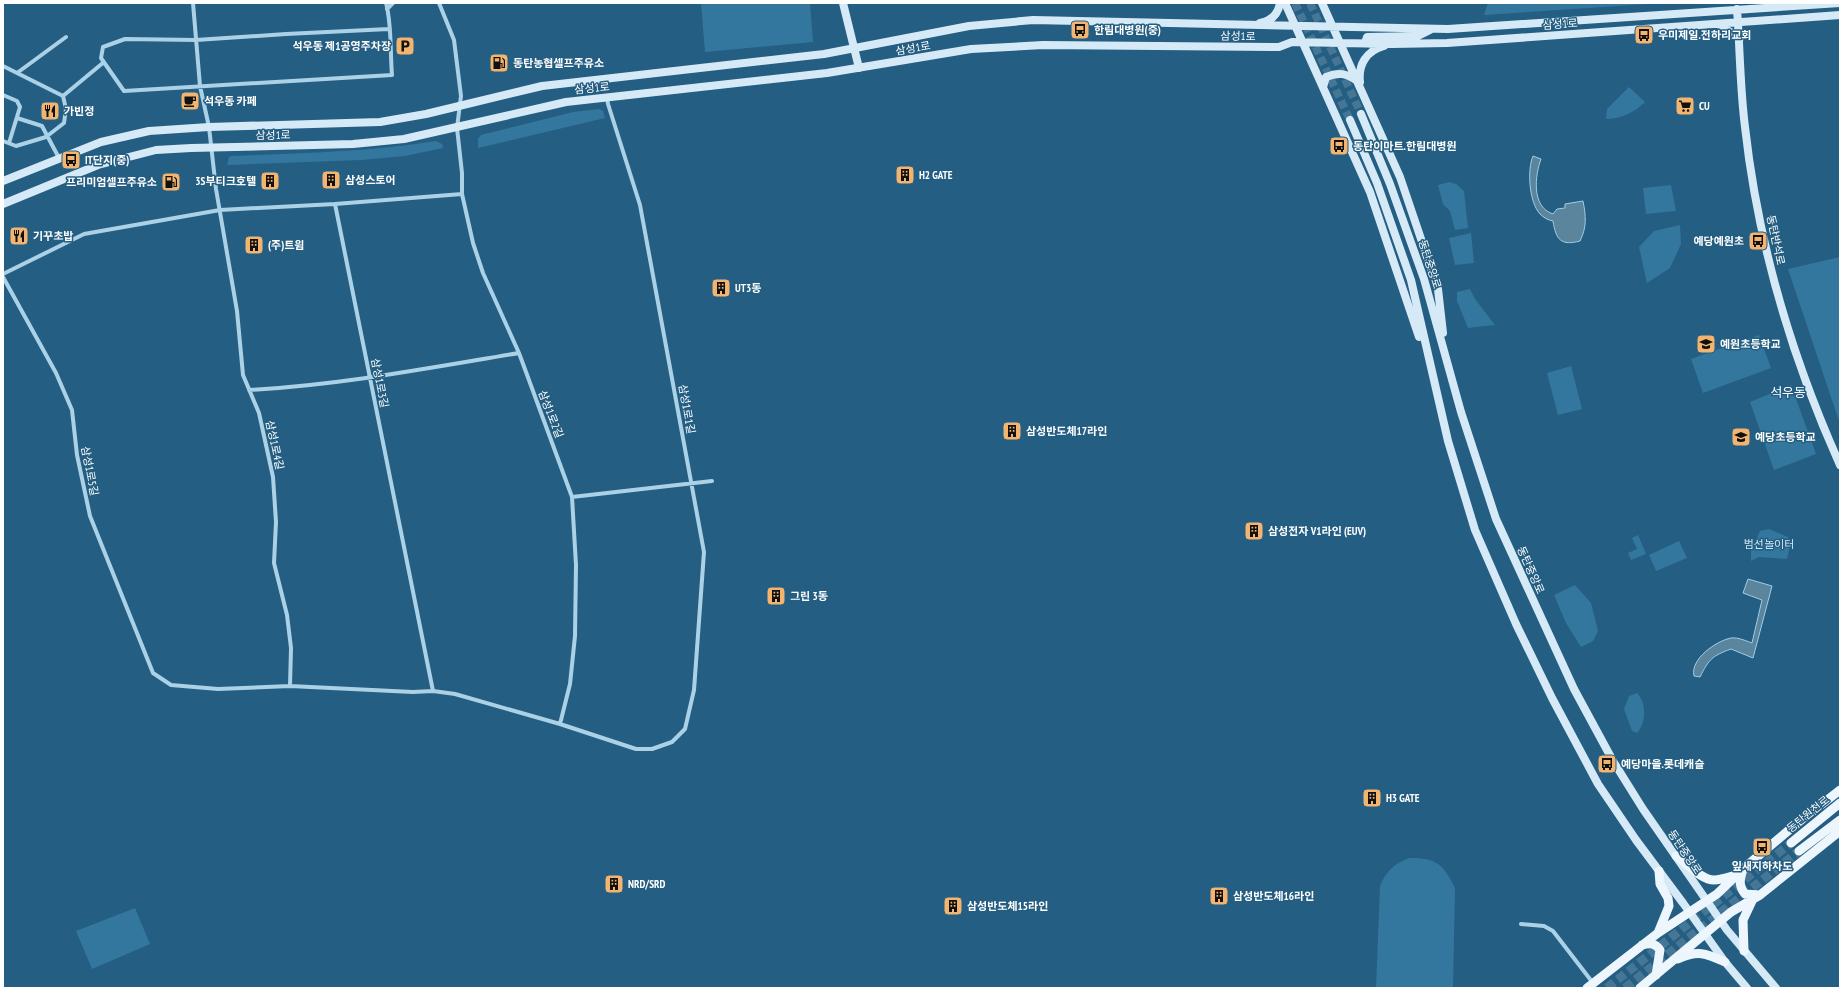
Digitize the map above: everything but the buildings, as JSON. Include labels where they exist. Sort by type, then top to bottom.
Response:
[{"type":"main road","points":[[1590,986],[1658,933],[1717,894],[1744,868],[1840,790]]},
{"type":"main road","name":"동탄원천로","points":[[1791,843],[1840,803]]},
{"type":"main road","points":[[1799,851],[1840,820]]},
{"type":"main road","points":[[1640,988],[1731,912],[1752,901],[1840,831]]},
{"type":"main road","points":[[1676,856],[1688,864],[1701,876],[1708,879],[1713,880],[1736,875]]},
{"type":"main road","points":[[1744,868],[1740,881],[1740,888],[1745,894],[1760,895]]},
{"type":"main road","points":[[1658,933],[1669,906],[1668,898],[1660,884],[1659,871]]},
{"type":"main road","points":[[1744,951],[1743,920],[1752,901]]},
{"type":"main road","points":[[1642,945],[1651,943],[1657,945],[1660,950],[1656,974]]},
{"type":"main road","points":[[1669,963],[1698,952],[1705,953],[1725,962]]},
{"type":"street","name":"삼성1로4길","points":[[193,3],[200,86],[209,127],[220,210],[237,311],[239,351],[243,375],[259,414],[273,477],[276,522],[274,563],[287,615],[291,648],[290,686]]},
{"type":"street","points":[[386,3],[389,29],[392,75],[279,83],[124,91],[101,58],[103,47],[125,39],[196,40],[389,29]]},
{"type":"street","points":[[387,9],[393,3]]},
{"type":"street","name":"삼성1로2길","points":[[439,3],[454,40],[461,104],[457,128],[462,173],[462,194],[473,243],[483,273],[518,353],[572,497],[576,565],[575,636],[570,684],[560,724]]},
{"type":"street","points":[[843,3],[853,49],[859,68]]},
{"type":"street","points":[[1249,26],[1268,22],[1278,11],[1280,3]]},
{"type":"street","points":[[1285,3],[1370,192],[1402,291],[1429,365]]},
{"type":"street","points":[[1322,3],[1400,177],[1438,289],[1447,362]]},
{"type":"street","name":"삼성1로","points":[[3,181],[59,158],[114,138],[163,129],[380,122],[426,114],[461,104],[542,86],[824,54],[969,26],[1012,21],[1432,29],[1840,3]]},
{"type":"street","name":"동탄반석로","points":[[1737,9],[1745,127],[1764,241],[1778,296],[1801,369],[1821,422],[1840,464]]},
{"type":"street","name":"삼성1로","points":[[3,204],[98,165],[142,153],[176,148],[377,142],[404,139],[566,102],[712,87],[859,68],[970,50],[1037,45],[1279,47],[1292,42],[1340,44],[1447,43],[1840,14]]},
{"type":"street","points":[[1718,24],[1740,38]]},
{"type":"street","points":[[1370,44],[1366,40],[1367,37],[1418,36],[1432,29]]},
{"type":"street","points":[[16,73],[66,37]]},
{"type":"street","points":[[1359,85],[1359,73],[1362,61],[1376,48],[1392,44]]},
{"type":"street","points":[[63,96],[104,62]]},
{"type":"street","points":[[3,66],[63,96]]},
{"type":"street","points":[[1323,87],[1326,77],[1337,74],[1349,75],[1359,85]]},
{"type":"street","points":[[3,95],[17,101],[20,107],[9,143]]},
{"type":"street","points":[[3,141],[16,146],[46,137],[64,123],[66,109],[63,96]]},
{"type":"street","name":"삼성1로1길","points":[[560,724],[636,749],[652,749],[672,742],[685,729],[694,690],[704,552],[640,205],[607,97]]},
{"type":"street","name":"동탄중앙로","points":[[1361,114],[1390,184],[1424,279],[1476,462],[1496,518],[1574,689],[1613,761],[1642,809],[1676,856],[1705,901],[1744,951],[1776,988]]},
{"type":"street","points":[[17,118],[42,126],[46,137],[59,158]]},
{"type":"street","points":[[1350,120],[1377,183],[1411,280],[1429,365],[1460,485],[1488,564],[1549,692],[1594,777],[1636,840],[1725,962],[1747,988]]},
{"type":"street","points":[[3,274],[84,234],[220,210],[335,204],[462,194]]},
{"type":"street","name":"삼성1로3길","points":[[335,204],[433,692]]},
{"type":"street","name":"삼성1로5길","points":[[3,278],[56,373],[72,410],[77,455],[90,516],[153,673],[171,685],[218,689],[290,686]]},
{"type":"street","points":[[249,390],[301,387],[369,378],[518,353]]},
{"type":"street","points":[[572,497],[692,485],[712,481]]},
{"type":"street","points":[[290,686],[455,694],[560,724]]},
{"type":"street","points":[[1520,924],[1544,926],[1553,931],[1590,986]]},
{"type":"green space","points":[[701,3],[810,3],[813,42],[705,52]]},
{"type":"green space","points":[[1488,3],[1663,3],[1484,15]]},
{"type":"green space","points":[[1629,87],[1645,102],[1637,109],[1627,114],[1617,118],[1606,119],[1607,109]]},
{"type":"green space","points":[[599,109],[603,111],[605,118],[478,148],[478,139],[481,135],[573,112]]},
{"type":"green space","points":[[436,141],[442,144],[443,148],[405,156],[361,160],[227,165],[229,157],[232,156],[360,150]]},
{"type":"green space","points":[[1449,182],[1456,184],[1464,191],[1468,228],[1455,230],[1450,211],[1443,204],[1438,185]]},
{"type":"green space","points":[[1671,185],[1676,211],[1646,214],[1643,188]]},
{"type":"green space","points":[[1680,225],[1681,244],[1670,268],[1647,283],[1639,247],[1654,231]]},
{"type":"green space","points":[[1471,233],[1474,263],[1455,265],[1449,238]]},
{"type":"green space","points":[[1840,257],[1840,424],[1788,269]]},
{"type":"green space","points":[[1470,289],[1475,299],[1495,325],[1468,328],[1457,301],[1457,292]]},
{"type":"green space","points":[[1759,335],[1771,368],[1703,393],[1691,359]]},
{"type":"green space","points":[[1571,366],[1582,409],[1558,415],[1547,373]]},
{"type":"green space","points":[[1791,385],[1816,454],[1774,470],[1750,402]]},
{"type":"green space","name":"범선놀이터","points":[[1769,529],[1788,537],[1790,545],[1787,559],[1759,557],[1751,561],[1751,551],[1760,531]]},
{"type":"green space","points":[[1638,535],[1646,554],[1631,560],[1628,553],[1637,549],[1632,538]]},
{"type":"green space","points":[[1679,541],[1687,558],[1656,571],[1649,555]]},
{"type":"green space","points":[[1575,585],[1591,603],[1598,631],[1593,641],[1581,647],[1566,623],[1554,595]]},
{"type":"green space","points":[[1637,693],[1644,707],[1644,719],[1637,733],[1632,731],[1624,709],[1629,696]]},
{"type":"green space","points":[[1409,858],[1426,859],[1438,864],[1447,873],[1455,888],[1453,988],[1376,988],[1380,886],[1385,876],[1391,869]]},
{"type":"green space","points":[[135,908],[150,944],[92,969],[76,931]]},
{"type":"shaded area","points":[[1533,156],[1541,159],[1537,173],[1536,190],[1541,205],[1546,210],[1553,214],[1557,209],[1565,208],[1565,204],[1583,201],[1585,221],[1584,231],[1580,241],[1568,243],[1560,240],[1556,233],[1553,221],[1543,217],[1536,209],[1530,186],[1530,169]]},
{"type":"shaded area","points":[[1748,579],[1772,586],[1753,658],[1731,649],[1715,656],[1706,666],[1700,677],[1694,676],[1696,663],[1700,657],[1718,643],[1734,638],[1752,643],[1762,600],[1743,593]]},
{"type":"tunnel","points":[[1295,3],[1350,120]]},
{"type":"tunnel","points":[[1310,3],[1361,114]]},
{"type":"tunnel","points":[[1607,988],[1791,843]]},
{"type":"tunnel","points":[[1625,988],[1799,851]]},
{"type":"place","name":"한림대병원(중)","points":[[1080,30]]},
{"type":"place","name":"우미제일.전하리교회","points":[[1644,35]]},
{"type":"place","name":"석우동 제1공영주차장","points":[[405,46]]},
{"type":"place","name":"동탄농협셀프주유소","points":[[499,63]]},
{"type":"place","name":"석우동 카페","points":[[190,101]]},
{"type":"place","name":"CU","points":[[1685,106]]},
{"type":"place","name":"가빈정","points":[[50,111]]},
{"type":"place","name":"동탄이마트.한림대병원","points":[[1339,146]]},
{"type":"place","name":"IT단지(중)","points":[[71,160]]},
{"type":"place","name":"H2 GATE","points":[[905,175]]},
{"type":"place","name":"삼성스토어","points":[[331,180]]},
{"type":"place","name":"3S부티크호텔","points":[[270,181]]},
{"type":"place","name":"프리미엄셀프주유소","points":[[171,182]]},
{"type":"place","name":"기꾸초밥","points":[[19,236]]},
{"type":"place","name":"예당예원초","points":[[1758,241]]},
{"type":"place","name":"(주)트윔","points":[[254,245]]},
{"type":"place","name":"UT3동","points":[[721,288]]},
{"type":"place","name":"예원초등학교","points":[[1706,344]]},
{"type":"place","name":"삼성반도체17라인","points":[[1012,431]]},
{"type":"place","name":"예당초등학교","points":[[1741,437]]},
{"type":"place","name":"삼성전자 V1라인 (EUV)","points":[[1254,531]]},
{"type":"place","name":"그린 3동","points":[[776,596]]},
{"type":"place","name":"예당마을.롯데캐슬","points":[[1607,764]]},
{"type":"place","name":"H3 GATE","points":[[1372,798]]},
{"type":"place","name":"잎새지하차도","points":[[1762,847]]},
{"type":"place","name":"NRD/SRD","points":[[614,884]]},
{"type":"place","name":"삼성반도체16라인","points":[[1219,896]]},
{"type":"place","name":"삼성반도체15라인","points":[[953,906]]},
{"type":"district","name":"석우동","points":[[1788,392]]}]
